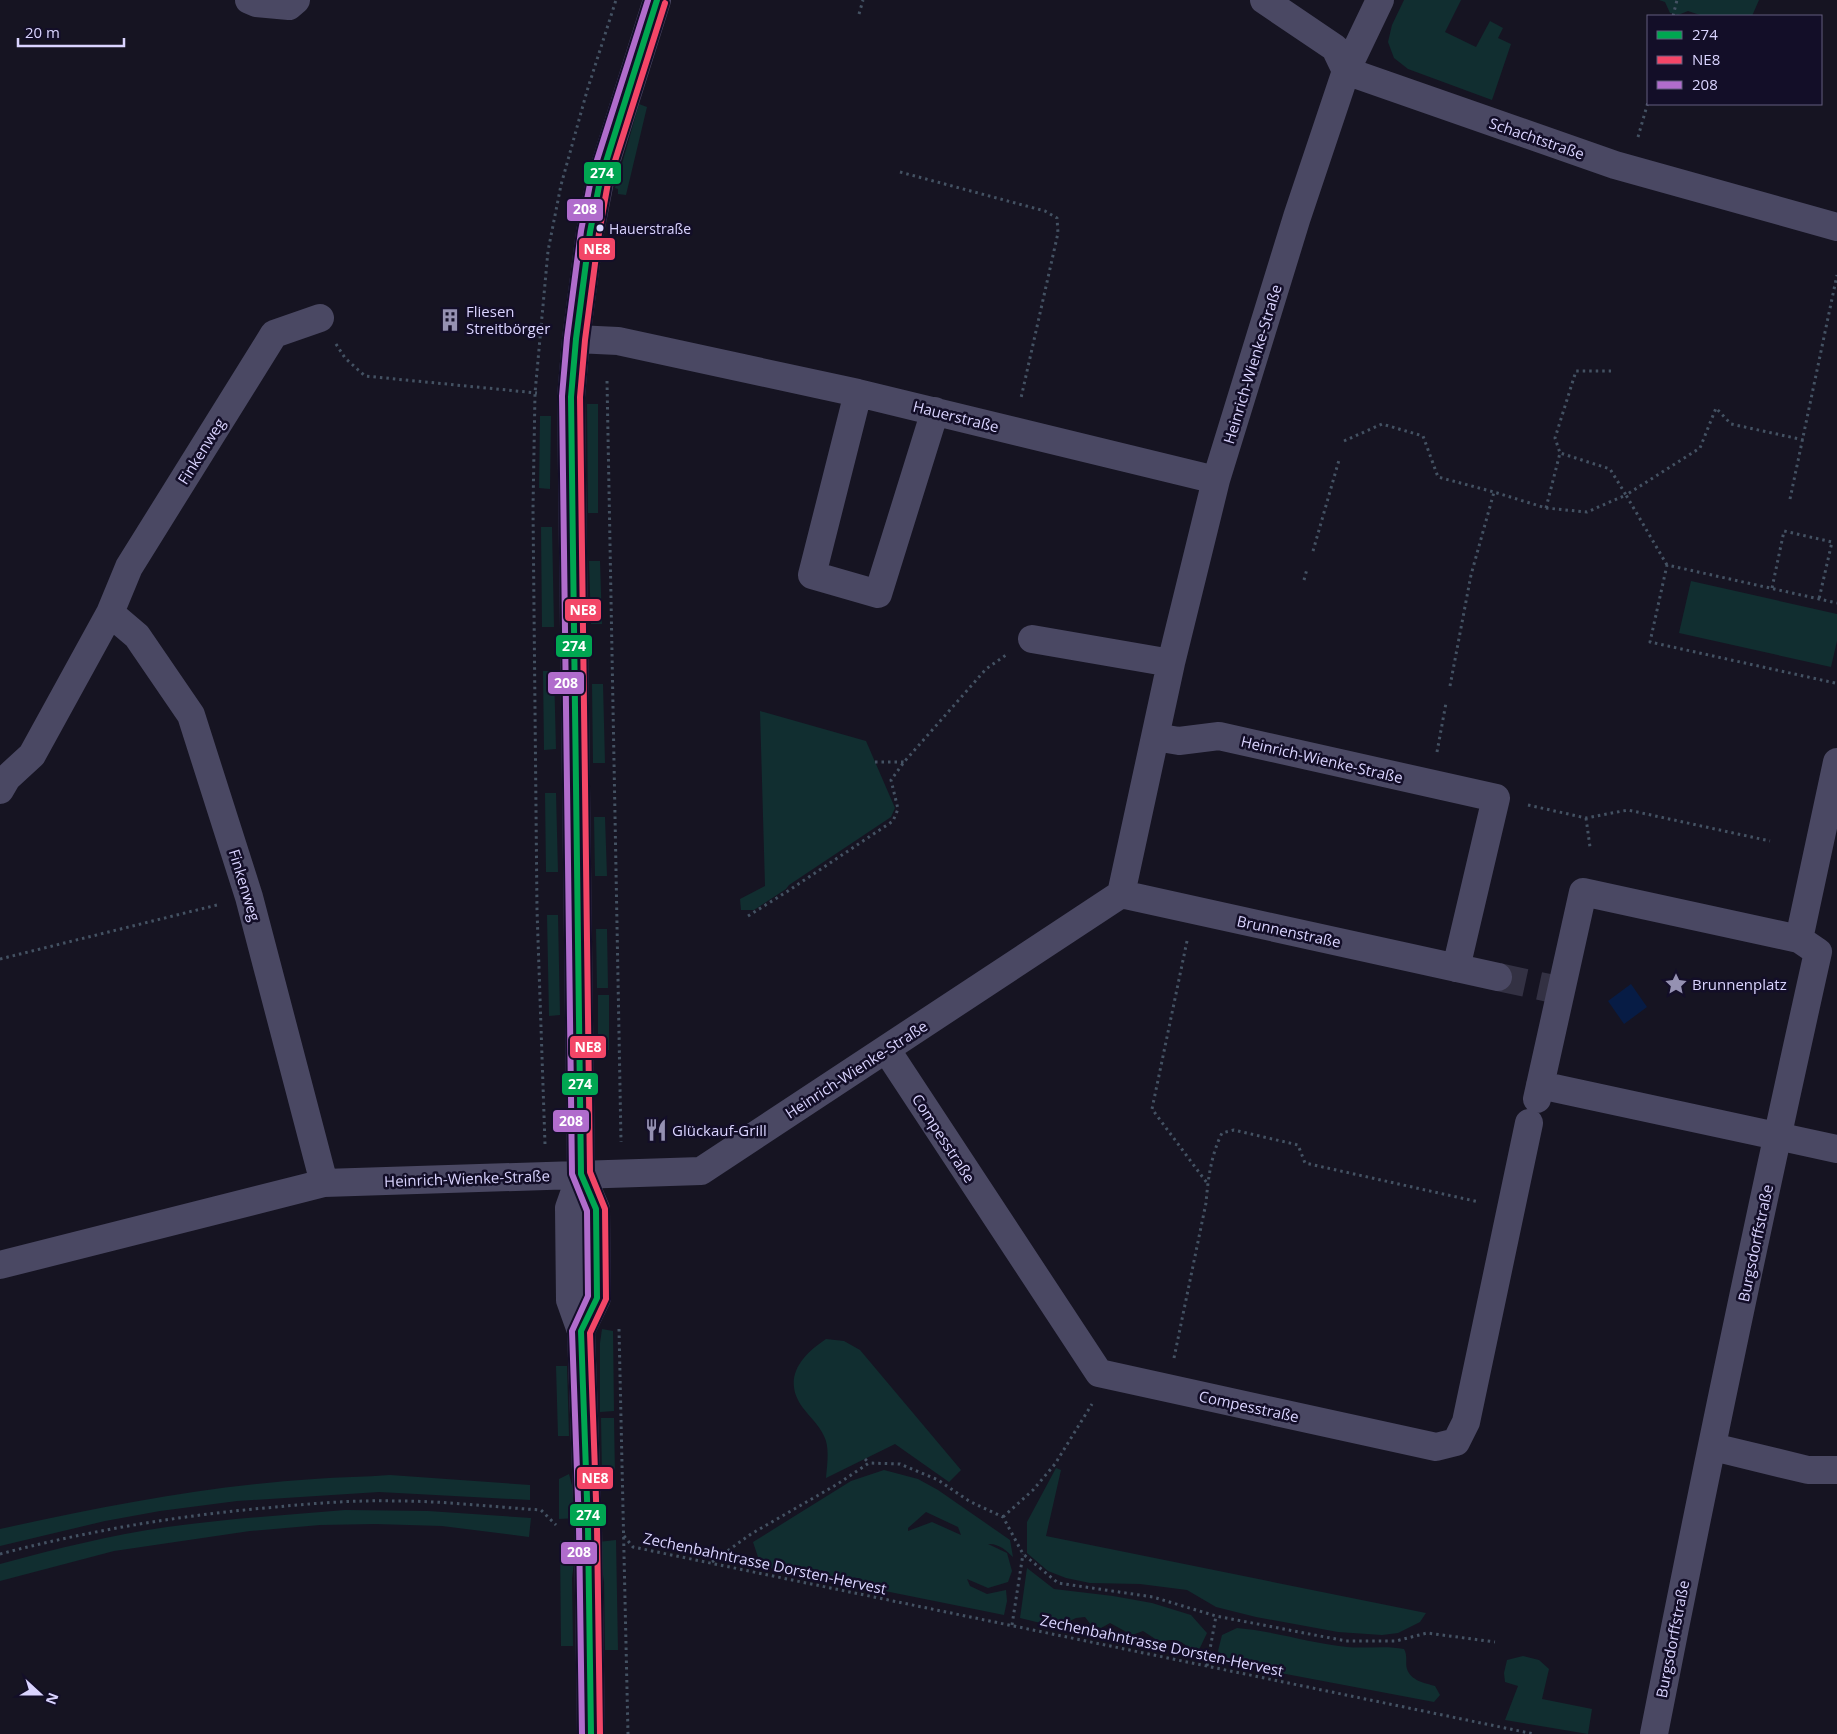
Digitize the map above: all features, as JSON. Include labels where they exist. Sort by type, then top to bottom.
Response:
[{"type":"street","points":[[249,0],[256,4],[290,6],[296,0]]},
{"type":"street","points":[[591,1734],[588,1527],[581,1331],[597,1298],[596,1209],[581,1174],[572,397],[576,339],[590,232],[600,181],[657,0]]},
{"type":"street","points":[[1264,0],[1335,48],[1346,71]]},
{"type":"street","name":"Heinrich-Wienke-Straße","points":[[0,1265],[324,1183],[701,1171],[1121,894],[1171,663],[1216,480],[1297,217],[1346,71],[1380,0]]},
{"type":"street","name":"Schachtstraße","points":[[1346,71],[1616,165],[1837,227]]},
{"type":"street","name":"Finkenweg","points":[[0,790],[7,778],[32,755],[110,613],[129,567],[274,334],[320,318]]},
{"type":"street","name":"Hauerstraße","points":[[576,339],[618,341],[858,393],[1216,480]]},
{"type":"street","points":[[858,393],[812,575],[878,594],[934,411]]},
{"type":"street","name":"Finkenweg","points":[[110,613],[137,636],[191,715],[249,897],[324,1183]]},
{"type":"street","points":[[1032,639],[1171,663]]},
{"type":"street","name":"Heinrich-Wienke-Straße","points":[[1155,737],[1179,741],[1219,736],[1430,783]]},
{"type":"street","points":[[1837,762],[1799,939],[1582,892],[1555,989],[1536,1102],[1777,1137],[1837,1149]]},
{"type":"street","points":[[1430,783],[1496,798],[1456,968]]},
{"type":"street","name":"Brunnenstraße","points":[[1121,894],[1498,977]]},
{"type":"street","name":"Burgsdorffstraße","points":[[1654,1734],[1777,1137],[1818,952],[1799,939]]},
{"type":"street","name":"Compesstraße","points":[[886,1049],[1099,1373],[1436,1447],[1456,1442],[1466,1422],[1536,1102]]},
{"type":"street","points":[[1713,1447],[1808,1470],[1837,1470]]},
{"type":"path","points":[[859,14],[863,0]]},
{"type":"path","points":[[1674,15],[1677,0]]},
{"type":"path","points":[[900,172],[1045,211],[1057,218],[1058,233],[1019,404]]},
{"type":"path","points":[[1790,499],[1804,440],[1837,275]]},
{"type":"path","points":[[320,318],[345,358],[362,371],[365,376],[572,397]]},
{"type":"path","points":[[1546,508],[1560,453],[1555,438],[1576,371],[1611,371]]},
{"type":"path","points":[[608,403],[622,1174]]},
{"type":"path","points":[[1344,441],[1382,424],[1423,436],[1438,477],[1546,508],[1587,512],[1626,495],[1700,448],[1716,408],[1731,424],[1804,440]]},
{"type":"path","points":[[535,417],[533,508],[537,861],[543,1108]]},
{"type":"path","points":[[1560,453],[1610,469],[1667,565],[1650,642],[1835,683]]},
{"type":"path","points":[[1312,551],[1338,460]]},
{"type":"path","points":[[1450,686],[1471,575],[1494,492]]},
{"type":"path","points":[[1772,588],[1784,531],[1832,542],[1819,599]]},
{"type":"path","points":[[1667,565],[1837,603]]},
{"type":"path","points":[[1304,580],[1308,569]]},
{"type":"path","points":[[748,916],[893,821],[898,809],[891,780],[904,762],[986,669],[1032,639]]},
{"type":"path","points":[[1430,783],[1446,703]]},
{"type":"path","points":[[875,762],[904,762]]},
{"type":"path","points":[[1496,798],[1586,818],[1628,810],[1770,840]]},
{"type":"path","points":[[1586,818],[1590,847]]},
{"type":"path","points":[[0,959],[249,897]]},
{"type":"path","points":[[1194,910],[1152,1109],[1208,1183]]},
{"type":"path","points":[[1167,1389],[1206,1203],[1215,1146],[1222,1133],[1234,1130],[1298,1145],[1305,1163],[1511,1210]]},
{"type":"path","points":[[619,1321],[628,1734]]},
{"type":"path","points":[[1003,1517],[1033,1490],[1056,1464],[1099,1392],[1099,1373]]},
{"type":"path","points":[[865,1459],[868,1463]]},
{"type":"path","points":[[712,1563],[751,1534],[836,1485],[868,1463],[900,1464],[938,1480],[969,1501],[1003,1517],[1023,1554],[1058,1583],[1153,1597],[1216,1616],[1346,1641],[1396,1641],[1427,1633],[1495,1642]]},
{"type":"path","name":"Zechenbahntrasse Dorsten-Hervest","points":[[0,1554],[142,1522],[216,1512],[353,1501],[398,1501],[541,1510],[558,1527],[616,1527],[633,1547],[1534,1734]]},
{"type":"path","points":[[1012,1625],[1023,1554]]},
{"type":"path","points":[[1207,1666],[1216,1616]]},
{"type":"green space","points":[[1404,0],[1461,0],[1445,32],[1476,47],[1490,21],[1503,28],[1498,38],[1511,44],[1492,100],[1408,69],[1394,58],[1388,42],[1392,25]]},
{"type":"green space","points":[[1659,0],[1759,0],[1752,15],[1700,15],[1688,11],[1678,15],[1670,13],[1665,2]]},
{"type":"green space","points":[[639,104],[647,107],[626,195],[618,194],[618,189],[615,188]]},
{"type":"green space","points":[[587,404],[598,404],[598,513],[588,513]]},
{"type":"green space","points":[[540,416],[551,416],[550,489],[539,488]]},
{"type":"green space","points":[[541,527],[552,527],[554,627],[542,627]]},
{"type":"green space","points":[[589,561],[600,561],[602,624],[591,624]]},
{"type":"green space","points":[[1691,581],[1837,614],[1837,641],[1831,667],[1679,633]]},
{"type":"green space","points":[[543,671],[554,671],[556,749],[544,750]]},
{"type":"green space","points":[[592,684],[603,684],[605,763],[593,763]]},
{"type":"green space","points":[[760,711],[866,741],[895,808],[891,817],[789,885],[786,889],[754,910],[741,910],[740,899],[765,886]]},
{"type":"green space","points":[[545,793],[556,793],[558,872],[546,872]]},
{"type":"green space","points":[[594,817],[605,817],[607,876],[595,876]]},
{"type":"green space","points":[[547,915],[558,915],[560,1015],[549,1016]]},
{"type":"green space","points":[[596,929],[607,929],[608,988],[597,988]]},
{"type":"green space","points":[[598,995],[609,995],[609,1050],[598,1050]]},
{"type":"green space","points":[[602,1329],[613,1331],[614,1411],[600,1412],[600,1343]]},
{"type":"green space","points":[[826,1339],[844,1341],[860,1350],[961,1470],[949,1482],[895,1444],[826,1478],[828,1457],[826,1440],[820,1428],[803,1408],[797,1397],[794,1377],[802,1360]]},
{"type":"green space","points":[[556,1366],[567,1366],[569,1436],[558,1436]]},
{"type":"green space","points":[[601,1418],[614,1418],[615,1476],[602,1476]]},
{"type":"green space","points":[[1056,1468],[1061,1470],[1046,1536],[1426,1613],[1420,1622],[1398,1633],[1382,1635],[1338,1632],[1256,1617],[1216,1607],[1187,1590],[1140,1584],[1090,1583],[1066,1578],[1048,1571],[1027,1553],[1027,1522]]},
{"type":"green space","points":[[884,1470],[918,1479],[938,1490],[1010,1540],[1013,1557],[998,1546],[988,1544],[1007,1553],[1012,1571],[1008,1582],[988,1588],[967,1579],[970,1586],[987,1594],[1006,1590],[1007,1601],[1004,1615],[761,1566],[753,1542],[851,1481]],"holes":[[[926,1512],[958,1527],[961,1535],[932,1522],[908,1531],[908,1528]]]},
{"type":"green space","points":[[569,1474],[576,1500],[577,1518],[559,1519],[559,1479]]},
{"type":"green space","points":[[390,1475],[530,1485],[530,1500],[379,1492],[237,1501],[160,1511],[105,1521],[0,1546],[0,1529],[78,1512],[195,1492],[274,1482]]},
{"type":"green space","points":[[345,1510],[428,1511],[531,1518],[529,1537],[442,1526],[375,1524],[320,1525],[250,1531],[114,1551],[0,1581],[0,1564],[104,1538],[189,1524]]},
{"type":"green space","points":[[616,1540],[618,1650],[605,1650],[604,1582],[598,1542]]},
{"type":"green space","points":[[560,1541],[577,1541],[572,1578],[573,1646],[561,1646]]},
{"type":"green space","points":[[1027,1568],[1054,1589],[1152,1603],[1191,1615],[1207,1633],[1196,1656],[1181,1642],[1172,1640],[1160,1642],[1143,1631],[1132,1635],[1110,1623],[1101,1628],[1092,1626],[1085,1617],[1076,1618],[1057,1627],[1020,1618]]},
{"type":"green space","points":[[1237,1628],[1347,1647],[1390,1647],[1404,1649],[1406,1667],[1409,1673],[1419,1681],[1435,1686],[1440,1695],[1434,1702],[1222,1662],[1218,1651],[1222,1635]]},
{"type":"green space","points":[[1523,1656],[1539,1660],[1549,1669],[1542,1699],[1592,1709],[1588,1734],[1505,1720],[1518,1686],[1505,1682],[1504,1673],[1507,1660]]},
{"type":"water","points":[[1631,984],[1647,1007],[1624,1024],[1608,1001]]},
{"type":"tunnel","points":[[1498,977],[1549,988]]},
{"type":"transit line","name":"208","points":[[582,1734],[579,1527],[572,1331],[588,1296],[587,1211],[572,1174],[562,396],[567,338],[581,231],[591,179],[648,0]]},
{"type":"transit line","name":"274","points":[[591,1734],[588,1527],[581,1331],[597,1298],[596,1209],[581,1174],[571,397],[576,339],[590,232],[600,181],[657,0]]},
{"type":"transit line","name":"NE8","points":[[600,1734],[597,1527],[590,1333],[606,1299],[605,1209],[590,1172],[580,397],[585,340],[599,233],[608,183],[665,3]]},
{"type":"place","name":"Hauerstraße","points":[[600,228]]},
{"type":"place","name":"Fliesen Streitbörger","points":[[450,320]]},
{"type":"place","name":"Brunnenplatz","points":[[1676,984]]},
{"type":"place","name":"Glückauf-Grill","points":[[656,1130]]}]
